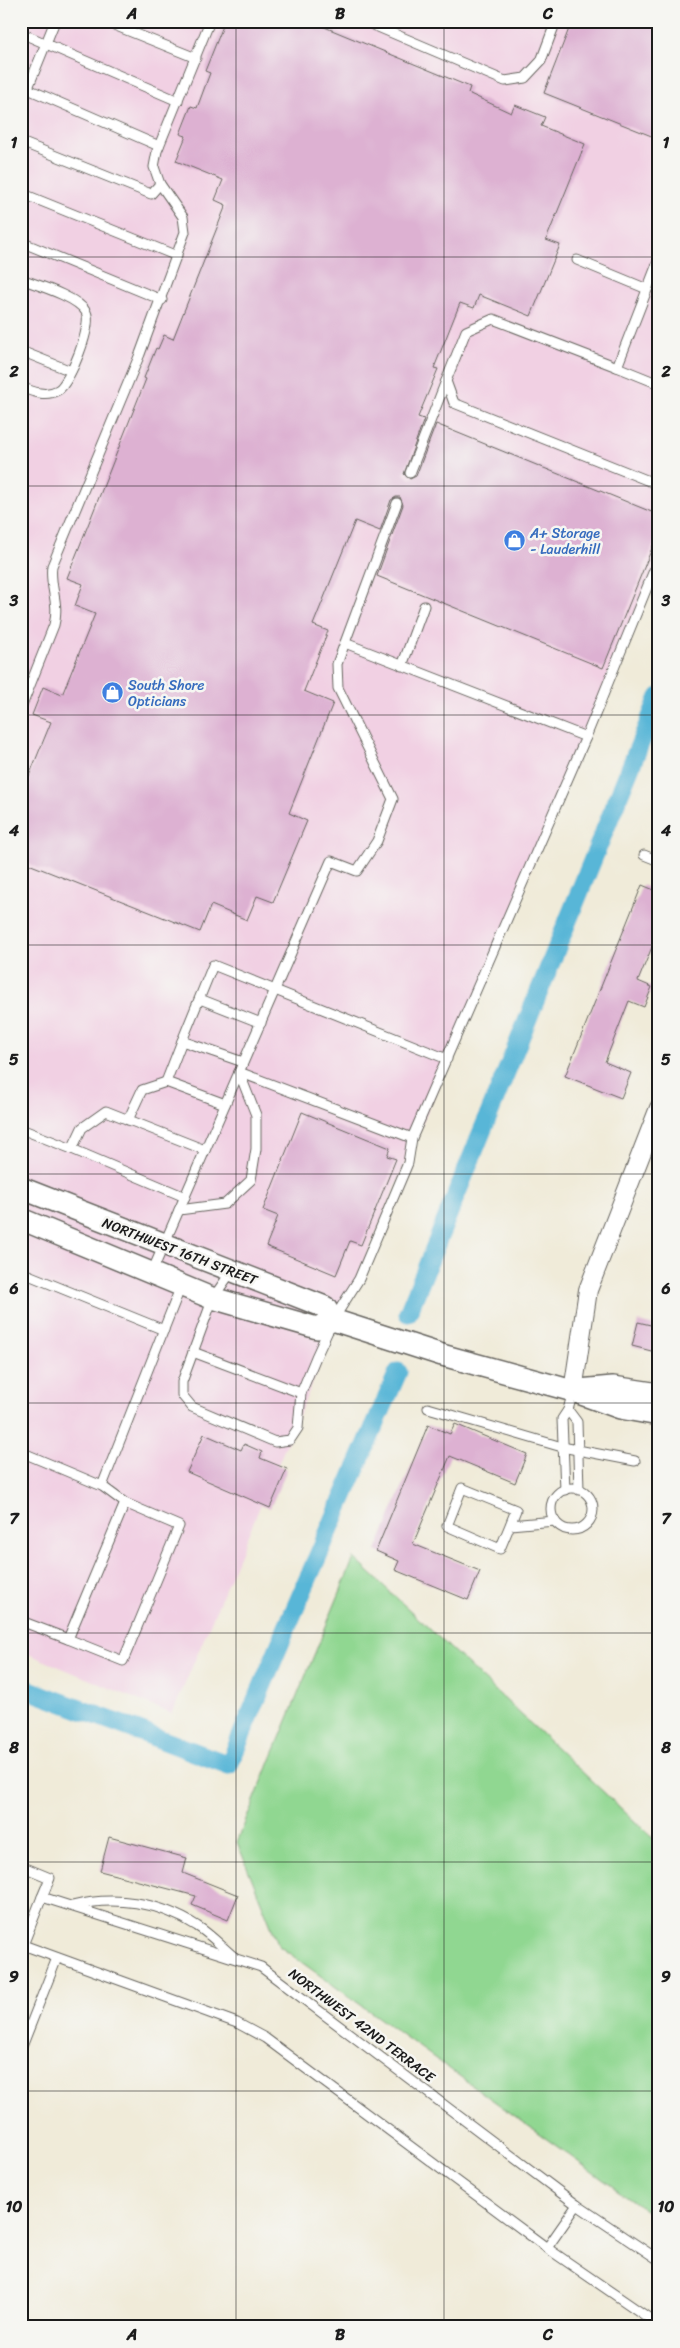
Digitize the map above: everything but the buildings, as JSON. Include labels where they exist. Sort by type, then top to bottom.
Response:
[{"type":"street","points":[[571,1401],[588,1290],[659,1108]]},
{"type":"street","name":"NORTHWEST 16TH STREET","points":[[21,1188],[325,1307],[333,1320],[442,1355],[571,1401],[659,1415]]},
{"type":"street","name":"NORTHWEST 16TH STREET","points":[[21,1219],[213,1298],[317,1328],[333,1320]]},
{"type":"street","name":"NORTHWEST 16TH STREET","points":[[571,1401],[613,1387],[659,1394]]},
{"type":"lane","points":[[21,105],[24,87],[55,21]]},
{"type":"lane","points":[[104,21],[196,58]]},
{"type":"lane","points":[[21,708],[58,611],[50,580],[52,566],[162,300],[186,232],[183,216],[160,184],[154,167],[159,146],[210,21]]},
{"type":"lane","points":[[364,21],[505,81],[526,78],[541,61],[556,21]]},
{"type":"lane","points":[[21,33],[178,102]]},
{"type":"lane","points":[[24,87],[159,146]]},
{"type":"lane","points":[[21,142],[151,194],[160,184]]},
{"type":"lane","points":[[21,193],[177,256]]},
{"type":"lane","points":[[21,242],[162,300]]},
{"type":"lane","points":[[617,368],[659,258]]},
{"type":"lane","points":[[577,260],[647,289]]},
{"type":"lane","points":[[21,279],[61,295],[86,312],[88,323],[68,380],[59,390],[46,394],[21,387]]},
{"type":"lane","points":[[410,474],[466,331],[493,320],[659,384]]},
{"type":"lane","points":[[21,351],[71,371]]},
{"type":"lane","points":[[446,381],[454,403],[659,485]]},
{"type":"lane","points":[[152,1273],[331,861],[358,871],[377,841],[393,799],[338,688],[337,664],[398,503]]},
{"type":"lane","points":[[232,1272],[213,1298],[182,1382],[182,1395],[192,1407],[275,1442],[290,1440],[298,1428],[302,1393],[333,1320],[359,1279],[408,1163],[412,1138],[586,737],[659,558]]},
{"type":"lane","points":[[402,666],[424,606]]},
{"type":"lane","points":[[345,643],[586,737]]},
{"type":"lane","points":[[644,855],[659,861]]},
{"type":"lane","points":[[166,1082],[213,965],[447,1059]]},
{"type":"lane","points":[[200,1000],[260,1023]]},
{"type":"lane","points":[[182,1041],[244,1062]]},
{"type":"lane","points":[[239,1072],[412,1138]]},
{"type":"lane","points":[[179,1210],[225,1204],[251,1180],[256,1149],[256,1115],[239,1072]]},
{"type":"lane","points":[[128,1120],[142,1090],[166,1082],[225,1104]]},
{"type":"lane","points":[[72,1149],[82,1128],[106,1111],[205,1150]]},
{"type":"lane","points":[[21,1129],[185,1197]]},
{"type":"lane","points":[[21,1272],[164,1330]]},
{"type":"lane","points":[[102,1486],[182,1285]]},
{"type":"lane","points":[[193,1352],[302,1393]]},
{"type":"lane","points":[[565,1490],[562,1419],[571,1401]]},
{"type":"lane","points":[[571,1401],[577,1422],[579,1490]]},
{"type":"lane","points":[[428,1408],[562,1448],[635,1461]]},
{"type":"lane","points":[[21,1452],[102,1486],[124,1503],[179,1526],[122,1661],[21,1621]]},
{"type":"lane","points":[[462,1488],[516,1510],[510,1524],[500,1549],[446,1526],[462,1488]]},
{"type":"lane","points":[[510,1524],[555,1521],[567,1529],[581,1528],[591,1519],[593,1505],[586,1493],[579,1490],[565,1490],[554,1500],[551,1507],[555,1521]]},
{"type":"lane","points":[[68,1639],[124,1503]]},
{"type":"lane","points":[[21,1866],[50,1878],[42,1897],[25,1926],[22,1947],[237,2023],[265,2038],[547,2248],[659,2325]]},
{"type":"lane","name":"NORTHWEST 42ND TERRACE","points":[[42,1897],[260,1967],[577,2204],[659,2260]]},
{"type":"lane","points":[[72,1906],[94,1900],[136,1903],[164,1908],[198,1926],[237,1959]]},
{"type":"lane","points":[[21,2049],[57,1958]]},
{"type":"lane","points":[[547,2248],[577,2204]]},
{"type":"shaded area","points":[[21,21],[659,21],[659,566],[172,1714],[21,1651]]},
{"type":"green space","points":[[354,1558],[659,1844],[659,2220],[279,1946],[237,1842]]},
{"type":"waterway","points":[[408,1313],[659,697]]},
{"type":"waterway","points":[[21,1687],[229,1765],[398,1372]]},
{"type":"place","name":"A+ Storage - Lauderhill","points":[[514,541]]},
{"type":"place","name":"South Shore Opticians","points":[[112,693]]}]
